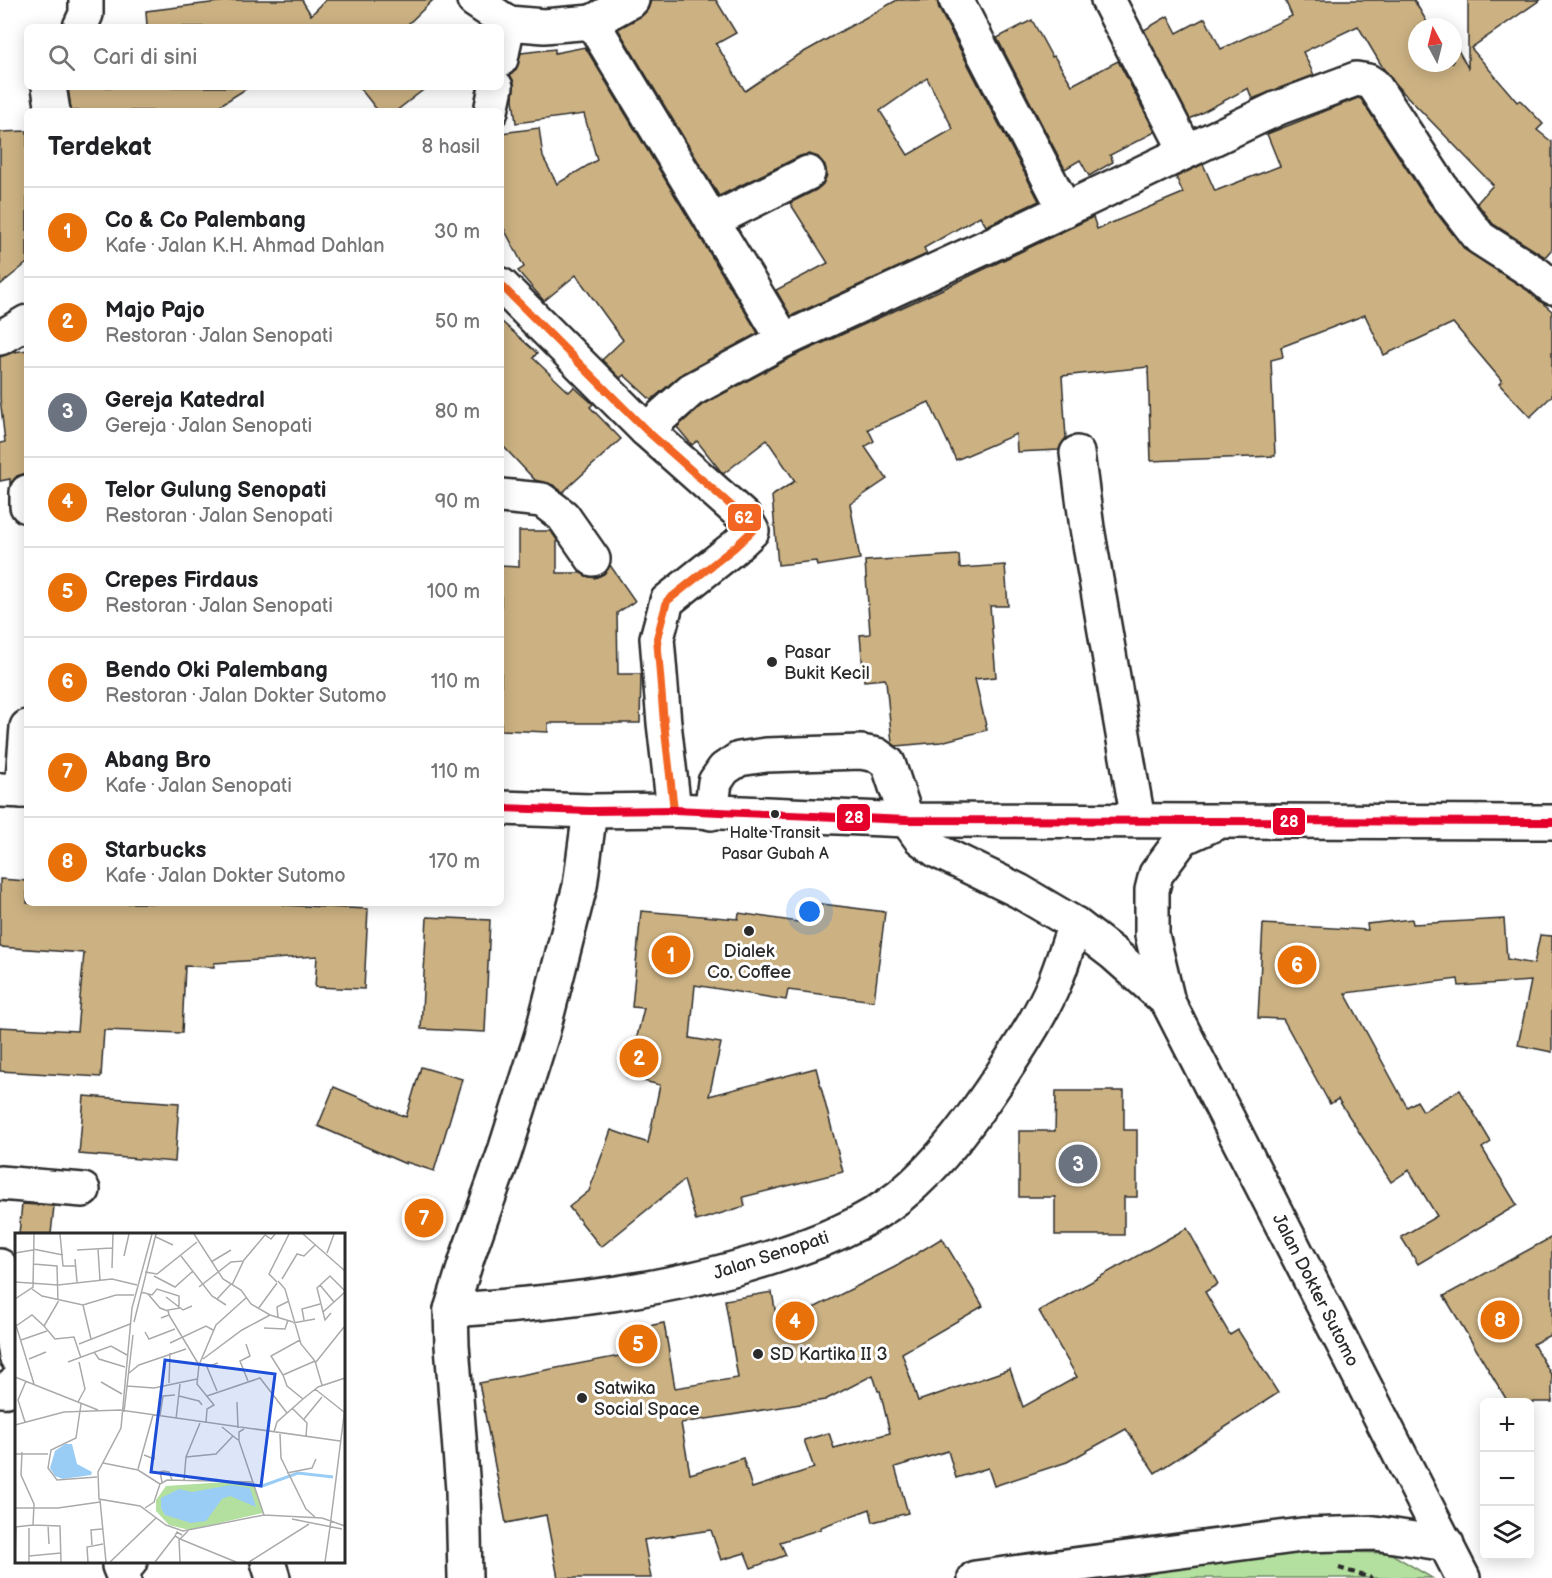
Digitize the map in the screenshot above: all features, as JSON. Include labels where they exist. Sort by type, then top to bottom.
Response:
[{"type":"street","points":[[81,24],[86,14],[86,0]]},
{"type":"street","points":[[488,8],[544,26],[592,22],[632,0]]},
{"type":"street","points":[[956,0],[1065,210]]},
{"type":"street","points":[[1108,0],[1186,151]]},
{"type":"street","points":[[488,8],[492,24]]},
{"type":"street","points":[[592,22],[784,340]]},
{"type":"street","points":[[646,430],[691,390],[784,340],[1278,108],[1356,79],[1368,81],[1374,85],[1445,193],[1480,238],[1538,275],[1552,287]]},
{"type":"street","points":[[50,90],[53,108]]},
{"type":"street","points":[[492,108],[495,90]]},
{"type":"street","points":[[712,221],[808,173]]},
{"type":"street","points":[[504,288],[646,430],[744,517],[752,531],[667,601],[657,638],[674,810]]},
{"type":"street","points":[[0,338],[24,324]]},
{"type":"street","points":[[1077,453],[1087,528],[1138,820]]},
{"type":"street","points":[[504,496],[542,500],[563,516],[593,559]]},
{"type":"street","points":[[16,791],[24,744]]},
{"type":"street","points":[[711,813],[716,782],[724,769],[739,759],[766,755],[861,752],[877,755],[888,763],[907,820],[920,838],[937,851],[1019,891],[1075,924],[1114,954],[1168,1002]]},
{"type":"street","points":[[504,808],[590,811],[674,810],[907,820],[1552,822]]},
{"type":"street","points":[[465,1578],[463,1490],[451,1310],[542,1034],[580,886],[590,811]]},
{"type":"street","points":[[1168,1002],[1152,934],[1152,890],[1156,874],[1183,838],[1221,821]]},
{"type":"street","name":"Jalan Senopati","points":[[451,1310],[538,1304],[617,1294],[686,1281],[793,1251],[864,1219],[899,1197],[927,1172],[972,1119],[1026,1037],[1048,995],[1075,924]]},
{"type":"street","name":"Jalan Dokter Sutomo","points":[[1168,1002],[1463,1578]]},
{"type":"street","points":[[0,1184],[83,1190]]},
{"type":"street","points":[[0,1266],[13,1382]]},
{"type":"street","points":[[975,1578],[1302,1534],[1375,1533],[1447,1544]]},
{"type":"street","points":[[268,1563],[273,1578]]},
{"type":"green space","points":[[1256,1550],[1390,1553],[1432,1578],[1132,1578]]},
{"type":"building","points":[[235,0],[302,0],[311,15],[326,0],[433,0],[408,24],[147,24],[146,11]]},
{"type":"building","points":[[651,0],[716,0],[736,33],[716,44],[745,91],[795,57],[897,0],[937,0],[939,9],[1039,201],[986,226],[980,216],[924,248],[927,254],[791,316],[776,290],[828,263],[790,203],[823,184],[827,175],[825,165],[818,157],[809,154],[800,156],[719,196],[618,29],[642,16]],"holes":[[[927,78],[953,129],[908,155],[880,111]]]},
{"type":"building","points":[[1285,0],[1414,0],[1425,18],[1408,18],[1408,72],[1462,72],[1462,57],[1468,68],[1468,0],[1540,0],[1471,48],[1517,102],[1520,100],[1543,124],[1537,130],[1552,142],[1552,249],[1545,257],[1493,224],[1477,203],[1493,185],[1397,86],[1383,68],[1358,26],[1303,52],[1314,75],[1252,99],[1248,88],[1190,119],[1144,30],[1168,16],[1177,33],[1205,18],[1221,49],[1292,16]]},
{"type":"building","points":[[1032,20],[1052,57],[1054,56],[1072,85],[1118,61],[1155,132],[1110,155],[1113,162],[1089,176],[1080,160],[1065,169],[997,38]]},
{"type":"building","points":[[585,47],[758,333],[682,374],[651,400],[624,375],[620,378],[602,360],[623,340],[576,275],[544,301],[518,271],[524,267],[504,229],[504,133],[539,128],[543,157],[557,184],[597,160],[584,114],[516,123],[513,99],[514,82],[510,75],[515,71],[521,53],[555,49],[555,53]]},
{"type":"building","points":[[68,90],[244,90],[216,108],[71,108]]},
{"type":"building","points":[[361,90],[423,90],[400,108],[376,108]]},
{"type":"building","points":[[1358,98],[1361,99],[1429,203],[1465,250],[1527,290],[1552,311],[1552,396],[1530,417],[1499,384],[1502,381],[1453,323],[1384,355],[1365,315],[1281,347],[1283,357],[1271,360],[1275,456],[1151,461],[1148,367],[1062,376],[1066,438],[1059,450],[1017,452],[1016,434],[956,460],[929,402],[868,429],[874,441],[865,447],[887,479],[850,504],[860,559],[817,566],[816,561],[778,565],[772,496],[795,481],[767,440],[723,474],[697,441],[692,445],[677,427],[702,405],[792,357],[945,288],[1093,217],[1097,229],[1183,193],[1176,177],[1203,164],[1215,191],[1280,166],[1267,134]]},
{"type":"building","points":[[24,131],[24,265],[0,285],[0,132]]},
{"type":"building","points":[[504,324],[537,353],[533,358],[569,392],[574,387],[593,404],[590,407],[621,439],[563,492],[553,485],[535,480],[504,447]]},
{"type":"building","points":[[24,350],[24,474],[17,476],[10,484],[10,479],[0,481],[0,443],[5,442],[0,398],[0,357]]},
{"type":"building","points":[[519,531],[551,531],[557,540],[557,573],[581,573],[595,578],[604,574],[610,565],[635,601],[617,613],[618,674],[641,674],[640,723],[548,723],[548,732],[504,730],[504,566],[519,567]]},
{"type":"building","points":[[959,555],[960,568],[1005,565],[1008,606],[990,606],[996,677],[975,679],[987,730],[941,742],[896,746],[892,743],[886,681],[885,679],[864,681],[860,635],[870,634],[865,561]]},
{"type":"building","points":[[0,879],[24,881],[24,906],[305,906],[368,909],[364,989],[315,987],[317,956],[214,963],[214,967],[185,966],[182,1033],[104,1030],[101,1077],[0,1071],[0,1027],[77,1031],[84,953],[0,947]]},
{"type":"building","points":[[814,903],[885,912],[874,1001],[788,990],[786,1000],[695,985],[690,1038],[721,1043],[709,1096],[816,1068],[843,1172],[743,1197],[745,1206],[696,1221],[684,1180],[601,1247],[569,1207],[589,1191],[611,1130],[648,1143],[660,1085],[627,1077],[644,1008],[632,1007],[641,911],[738,919],[739,913],[811,924]]},
{"type":"building","points":[[427,917],[490,920],[485,1032],[421,1029]]},
{"type":"building","points":[[1412,919],[1413,924],[1504,919],[1507,959],[1534,964],[1540,935],[1552,936],[1552,1052],[1518,1045],[1531,981],[1459,986],[1458,979],[1345,993],[1407,1107],[1417,1101],[1423,1111],[1460,1090],[1491,1142],[1482,1148],[1517,1205],[1418,1264],[1401,1237],[1437,1216],[1409,1170],[1391,1182],[1338,1099],[1330,1104],[1283,1019],[1258,1018],[1263,924],[1368,930],[1367,924]]},
{"type":"building","points":[[421,1067],[462,1079],[434,1171],[406,1162],[406,1164],[318,1126],[334,1087],[406,1117]]},
{"type":"building","points":[[1056,1091],[1124,1091],[1124,1130],[1137,1130],[1137,1197],[1124,1197],[1124,1235],[1055,1235],[1055,1197],[1019,1197],[1019,1131],[1055,1131]]},
{"type":"building","points":[[84,1096],[179,1103],[175,1162],[79,1154]]},
{"type":"building","points":[[22,1204],[54,1206],[51,1233],[19,1233]]},
{"type":"building","points":[[1187,1228],[1218,1284],[1205,1292],[1230,1335],[1238,1330],[1278,1393],[1155,1473],[1126,1429],[1067,1462],[994,1486],[988,1468],[956,1478],[948,1451],[895,1467],[908,1513],[873,1522],[870,1509],[821,1527],[821,1529],[780,1542],[786,1555],[751,1568],[745,1553],[721,1560],[711,1530],[644,1540],[651,1578],[558,1578],[546,1515],[506,1523],[479,1383],[630,1354],[626,1330],[664,1323],[675,1388],[738,1378],[725,1300],[772,1292],[778,1326],[895,1267],[942,1238],[983,1306],[902,1353],[918,1401],[1010,1369],[1023,1407],[1077,1377],[1039,1311]],"holes":[[[873,1375],[878,1391],[880,1391],[890,1433],[834,1448],[829,1433],[804,1440],[814,1468],[752,1488],[743,1458],[690,1474],[681,1423],[825,1400]]]},
{"type":"building","points":[[1552,1237],[1552,1334],[1533,1344],[1552,1376],[1552,1402],[1534,1402],[1534,1398],[1506,1398],[1444,1296]]},
{"type":"transit line","name":"62","points":[[504,288],[646,430],[744,517],[752,531],[667,601],[657,638],[674,810]]},
{"type":"transit line","name":"28","points":[[504,808],[590,811],[674,810],[907,820],[1552,822]]},
{"type":"place","name":"Pasar Bukit Kecil","points":[[772,662]]},
{"type":"place","name":"Halte Transit Pasar Gubah A","points":[[775,814]]},
{"type":"place","name":"Dialek Co. Coffee","points":[[749,931]]},
{"type":"place","name":"Co & Co Palembang","points":[[671,955]]},
{"type":"place","name":"Bendo Oki Palembang","points":[[1297,965]]},
{"type":"place","name":"Majo Pajo","points":[[639,1058]]},
{"type":"place","name":"Gereja Katedral","points":[[1078,1164]]},
{"type":"place","name":"Abang Bro","points":[[424,1218]]},
{"type":"place","name":"Starbucks","points":[[1500,1320]]},
{"type":"place","name":"Telor Gulung Senopati","points":[[795,1321]]},
{"type":"place","name":"Crepes Firdaus","points":[[638,1344]]},
{"type":"place","name":"SD Kartika II 3","points":[[758,1354]]},
{"type":"place","name":"Satwika Social Space","points":[[582,1398]]}]
